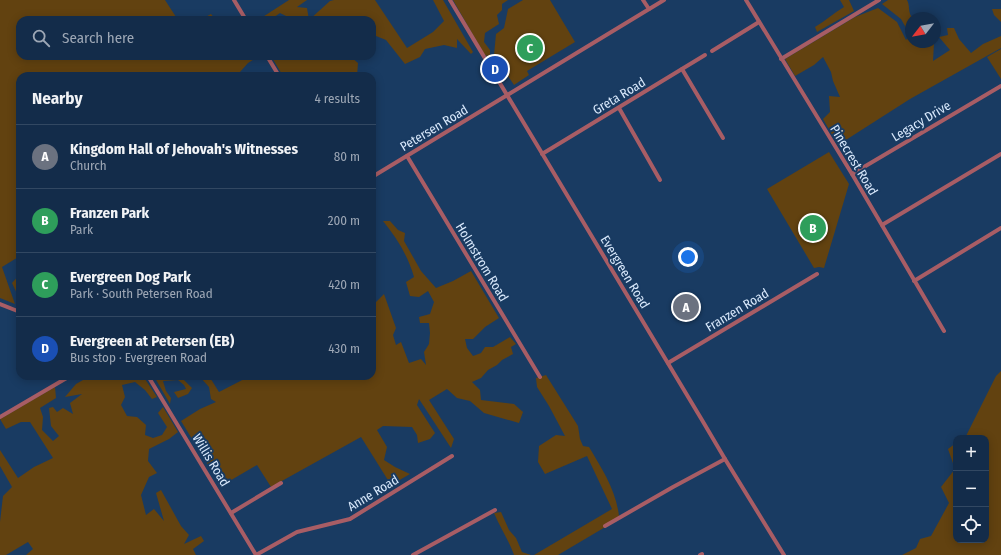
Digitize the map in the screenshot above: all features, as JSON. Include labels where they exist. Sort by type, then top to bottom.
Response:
[{"type":"street","points":[[234,0],[244,16]]},
{"type":"street","name":"Evergreen Road","points":[[450,0],[724,459],[784,555]]},
{"type":"street","points":[[643,0],[648,9]]},
{"type":"street","name":"Petersen Road","points":[[376,175],[664,0]]},
{"type":"street","name":"Pinecrest Road","points":[[746,0],[852,174],[944,331]]},
{"type":"street","points":[[781,59],[879,0]]},
{"type":"street","points":[[712,51],[759,22]]},
{"type":"street","name":"Greta Road","points":[[542,154],[705,55]]},
{"type":"street","points":[[269,60],[277,72]]},
{"type":"street","points":[[682,69],[723,138]]},
{"type":"street","name":"Legacy Drive","points":[[852,174],[1001,86]]},
{"type":"street","points":[[619,108],[660,180]]},
{"type":"street","points":[[882,225],[1001,154]]},
{"type":"street","name":"Holmstrom Road","points":[[407,156],[540,377]]},
{"type":"street","points":[[914,281],[1001,228]]},
{"type":"street","name":"Franzen Road","points":[[668,363],[817,274]]},
{"type":"street","points":[[0,304],[16,310]]},
{"type":"street","points":[[0,417],[63,380]]},
{"type":"street","name":"Willis Road","points":[[150,380],[256,555]]},
{"type":"street","name":"Anne Road","points":[[256,555],[297,532],[350,519],[452,456]]},
{"type":"street","points":[[605,526],[724,459]]},
{"type":"street","points":[[231,513],[281,483]]},
{"type":"street","points":[[413,555],[496,510]]},
{"type":"shaded area","points":[[0,0],[165,0],[175,16],[16,16],[16,60],[253,60],[240,72],[16,72],[16,258],[2,267],[15,304],[0,298]]},
{"type":"shaded area","points":[[289,0],[307,0],[297,7],[307,8],[308,16],[286,16],[280,13],[276,16],[264,16]]},
{"type":"shaded area","points":[[375,0],[407,48],[433,32],[444,21],[433,0],[443,0],[473,52],[471,54],[457,39],[457,48],[444,45],[425,49],[420,57],[405,64],[386,40],[376,36],[376,16],[313,16],[330,1]]},
{"type":"shaded area","points":[[453,0],[508,0],[502,4],[502,10],[497,15],[499,24],[485,33],[484,42],[490,50],[490,58],[484,54]]},
{"type":"shaded area","points":[[523,0],[550,0],[575,42],[527,71],[529,75],[514,85],[494,55],[496,34],[504,28],[508,9]]},
{"type":"shaded area","points":[[840,0],[849,0],[854,11],[817,32],[815,27],[844,7]]},
{"type":"shaded area","points":[[888,0],[907,0],[910,12],[905,12],[905,26],[901,19],[882,4]]},
{"type":"shaded area","points":[[878,8],[897,22],[905,38],[905,48],[934,48],[933,61],[950,50],[941,39],[941,37],[948,35],[947,28],[954,28],[959,39],[971,53],[983,44],[1001,36],[1001,48],[910,99],[838,145],[823,119],[830,112],[829,96],[840,97],[831,72],[823,57],[814,65],[795,76],[785,59],[855,17]]},
{"type":"shaded area","points":[[992,9],[1001,9],[1001,22],[994,15]]},
{"type":"shaded area","points":[[1001,49],[1001,79],[987,57]]},
{"type":"shaded area","points":[[273,60],[354,60],[358,63],[357,72],[281,72]]},
{"type":"shaded area","points":[[829,152],[849,184],[824,268],[814,268],[767,189]]},
{"type":"shaded area","points":[[383,221],[390,221],[398,230],[405,233],[404,241],[421,271],[436,288],[471,271],[499,318],[485,327],[473,339],[465,339],[467,348],[473,356],[481,353],[485,347],[493,347],[510,337],[516,344],[511,347],[513,354],[488,370],[481,378],[472,382],[480,390],[481,400],[514,404],[523,412],[519,423],[484,413],[470,401],[457,398],[447,389],[429,400],[454,439],[451,448],[419,399],[417,405],[435,433],[430,439],[418,443],[417,435],[412,427],[383,426],[377,430],[387,447],[384,460],[410,474],[391,485],[361,437],[271,487],[257,465],[221,486],[181,421],[200,409],[216,402],[211,399],[209,387],[203,380],[212,380],[219,392],[242,380],[376,380],[376,302],[384,294],[396,328],[393,335],[396,345],[401,342],[409,363],[421,359],[426,365],[424,352],[429,344],[429,323],[420,323],[419,317],[430,314],[434,302],[428,291],[419,297],[410,296],[406,282],[414,277],[412,269],[402,248]]},
{"type":"shaded area","points":[[16,278],[16,292],[12,283]]},
{"type":"shaded area","points":[[1001,371],[1001,555],[902,555],[916,548],[920,539],[931,536],[949,503],[941,487],[953,472],[953,543],[989,543],[989,435],[966,435],[996,376]]},
{"type":"shaded area","points":[[546,375],[578,426],[580,439],[583,446],[589,447],[608,480],[615,497],[619,516],[607,526],[558,555],[534,555],[612,509],[587,456],[545,474],[538,462],[539,446],[556,435],[565,436],[537,387],[536,378]]},
{"type":"shaded area","points":[[83,380],[146,380],[157,397],[152,399],[145,390],[135,382],[122,385],[125,397],[121,405],[127,416],[137,417],[146,425],[145,435],[153,438],[162,435],[167,427],[158,413],[163,407],[178,432],[169,439],[149,449],[148,461],[157,473],[149,477],[141,495],[146,515],[154,509],[164,521],[156,493],[161,490],[181,526],[189,535],[184,544],[201,536],[204,541],[193,549],[196,555],[26,555],[33,549],[28,542],[6,555],[0,555],[0,522],[3,496],[12,487],[0,466],[0,450],[18,478],[34,467],[53,458],[30,422],[21,422],[6,429],[0,419],[55,387],[56,398],[40,408],[43,417],[42,430],[53,441],[59,436],[51,426],[49,408],[53,407],[57,412],[63,408],[73,414],[70,403],[82,394],[65,397],[76,384]]},
{"type":"shaded area","points":[[156,380],[178,380],[163,381],[166,391],[171,398],[170,404]]},
{"type":"shaded area","points":[[178,380],[184,380],[192,388],[188,394],[178,398],[174,392],[186,389]]},
{"type":"shaded area","points":[[953,445],[953,463],[948,449]]},
{"type":"shaded area","points":[[501,512],[509,530],[516,538],[522,552],[531,555],[514,555],[494,513]]},
{"type":"place","name":"Evergreen Dog Park","points":[[530,48]]},
{"type":"place","name":"Evergreen at Petersen (EB)","points":[[495,69]]},
{"type":"place","name":"Franzen Park","points":[[813,228]]},
{"type":"place","name":"Kingdom Hall of Jehovah's Witnesses","points":[[686,307]]}]
